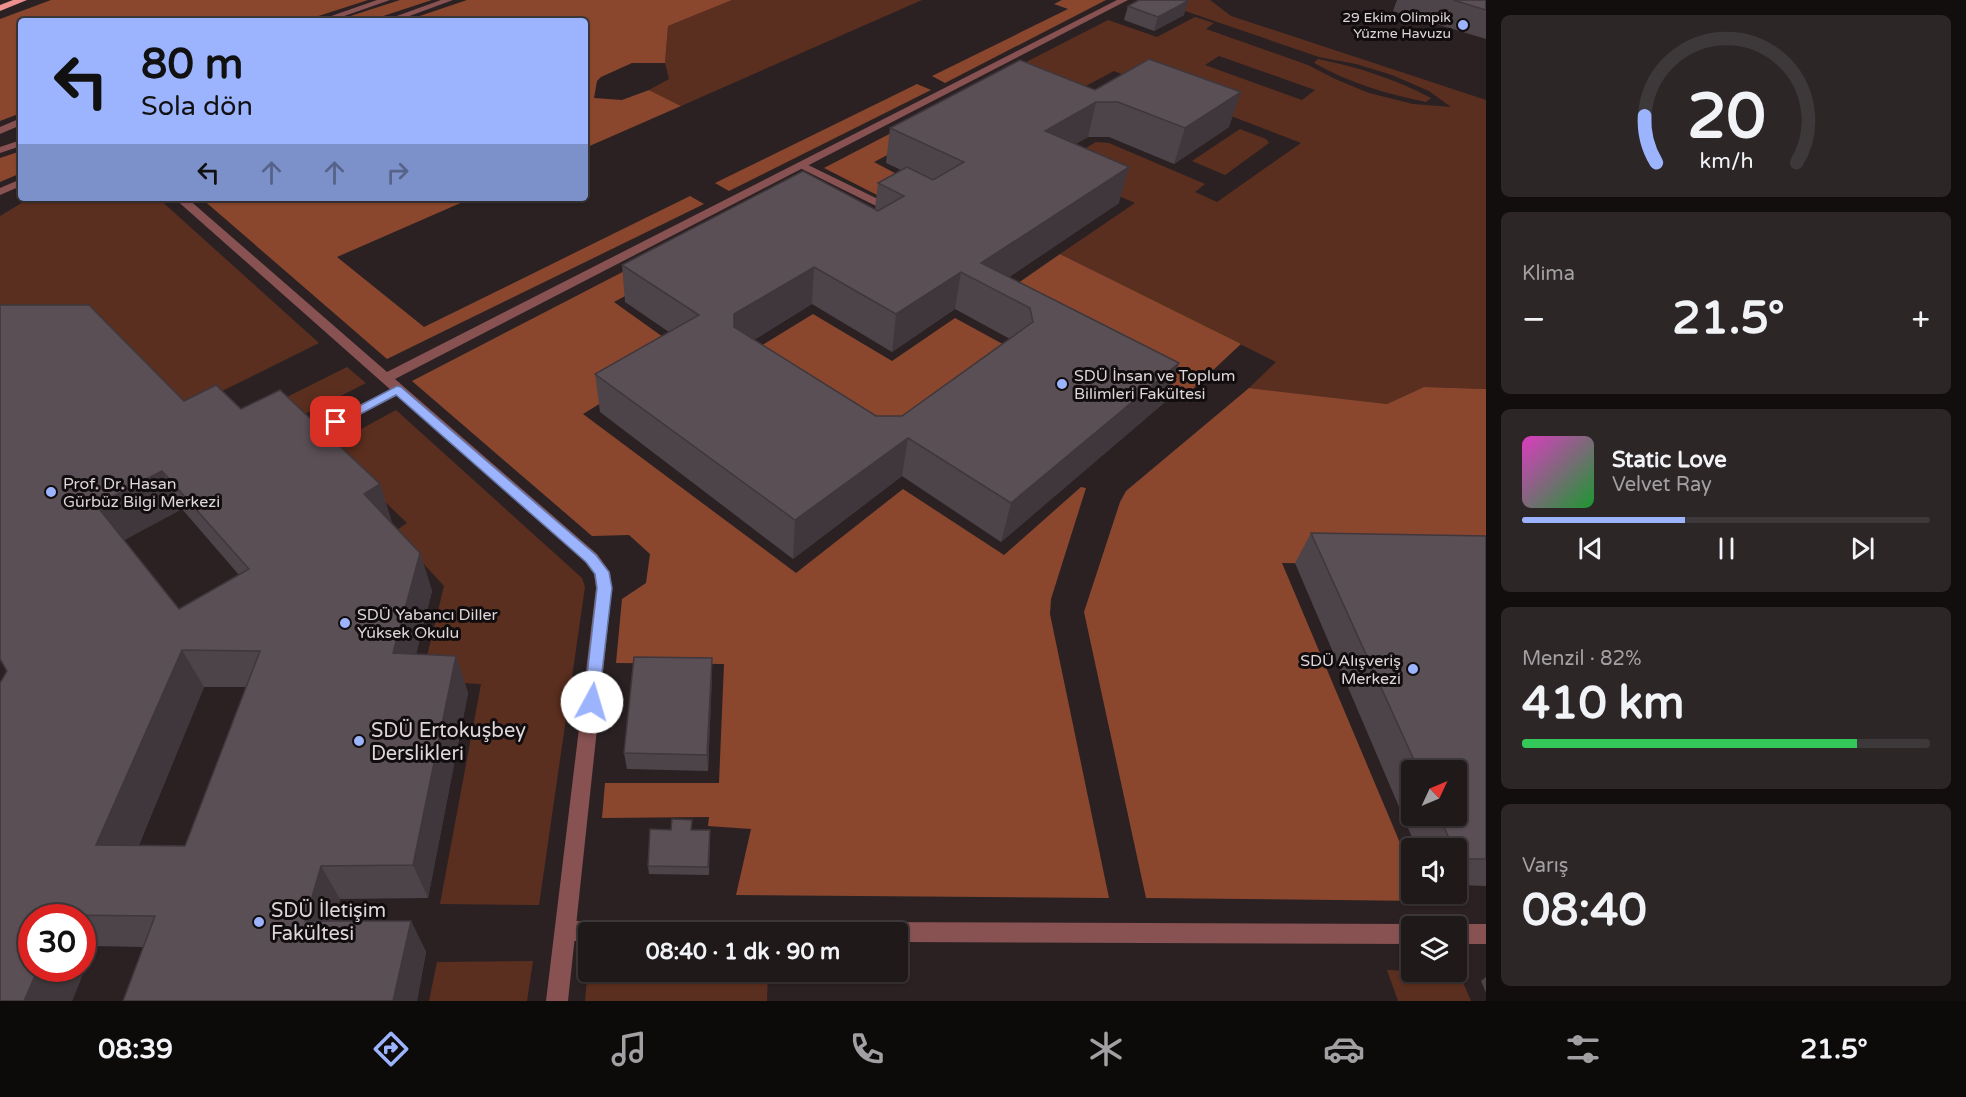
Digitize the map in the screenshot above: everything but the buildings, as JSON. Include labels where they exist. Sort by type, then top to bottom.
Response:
[{"type":"highway","points":[[0,8],[22,0]]},
{"type":"street","points":[[330,18],[386,0]]},
{"type":"street","points":[[396,18],[449,0]]},
{"type":"street","points":[[318,431],[391,384],[802,165],[1124,0]]},
{"type":"street","points":[[986,70],[1000,76]]},
{"type":"street","points":[[0,131],[18,123]]},
{"type":"street","points":[[0,150],[18,144]]},
{"type":"street","points":[[802,165],[878,203]]},
{"type":"street","points":[[0,192],[18,184]]},
{"type":"street","points":[[183,201],[591,558],[602,572],[604,588],[557,1001]]},
{"type":"street","points":[[566,931],[1401,934]]},
{"type":"street","points":[[1467,934],[1486,934]]},
{"type":"shaded area","points":[[51,0],[368,0],[312,18],[18,18],[18,114],[0,121],[0,19]]},
{"type":"shaded area","points":[[400,0],[432,0],[377,18],[344,18]]},
{"type":"shaded area","points":[[467,0],[732,0],[668,26],[665,63],[632,63],[597,81],[594,98],[622,100],[649,90],[681,106],[588,147],[588,18],[414,18]]},
{"type":"shaded area","points":[[732,0],[922,0],[681,106],[649,90],[669,79],[665,63],[668,26]]},
{"type":"shaded area","points":[[1062,0],[1106,0],[945,83],[932,76],[1068,9],[1054,4]]},
{"type":"shaded area","points":[[1153,0],[1210,0],[1231,16],[1486,100],[1486,389],[1424,387],[1387,404],[1249,388],[1276,362],[1060,254],[1135,203],[1053,167],[1096,142],[1109,143],[1205,184],[1195,192],[1217,202],[1301,143],[1114,71],[1067,96],[1007,72],[1108,20],[1157,37],[1195,17],[1214,23],[1206,29],[1308,65],[1369,93],[1413,104],[1451,107],[1429,91],[1392,75],[1356,64],[1319,57]],"holes":[[[1219,56],[1315,90],[1302,100],[1205,65]]]},
{"type":"shaded area","points":[[1318,59],[1376,74],[1431,98],[1426,102],[1368,87],[1314,63]]},
{"type":"shaded area","points":[[993,80],[1014,89],[874,162],[906,179],[877,195],[824,168]]},
{"type":"shaded area","points":[[917,84],[931,90],[729,191],[715,183]]},
{"type":"shaded area","points":[[1240,129],[1266,139],[1269,143],[1225,175],[1192,161]]},
{"type":"shaded area","points":[[18,152],[18,174],[0,182],[0,158]]},
{"type":"shaded area","points":[[808,176],[801,201],[614,302],[684,352],[583,414],[796,573],[903,489],[1004,555],[1081,487],[1086,488],[1051,599],[1050,614],[1109,898],[736,895],[751,829],[708,826],[709,817],[602,818],[605,783],[719,783],[724,664],[616,663],[622,599],[646,583],[650,554],[629,535],[592,536],[412,381]]},
{"type":"shaded area","points":[[690,196],[704,204],[387,359],[204,201],[465,201],[337,257],[424,327]]},
{"type":"shaded area","points":[[25,201],[161,201],[319,343],[186,409],[0,336],[0,216]]},
{"type":"shaded area","points":[[1060,254],[1241,344],[1181,400],[991,302]]},
{"type":"shaded area","points":[[813,314],[892,361],[955,318],[1010,348],[893,445],[746,355]]},
{"type":"shaded area","points":[[347,367],[366,383],[261,437],[243,419]]},
{"type":"shaded area","points":[[1424,387],[1486,389],[1486,566],[1282,563],[1401,845],[1401,901],[1146,898],[1084,612],[1120,502],[1126,491],[1249,388],[1387,404]]},
{"type":"shaded area","points":[[396,410],[582,578],[585,587],[539,905],[440,904],[481,684],[421,681],[444,586],[394,532],[407,523],[328,447]]},
{"type":"shaded area","points":[[533,961],[527,1001],[429,1001],[437,962]]},
{"type":"shaded area","points":[[1387,970],[1401,971],[1401,982],[1463,982],[1471,1001],[1398,1001]]},
{"type":"shaded area","points":[[587,982],[768,982],[767,1001],[585,1001]]},
{"type":"place","name":"29 Ekim Olimpik Yüzme Havuzu","points":[[1463,25]]},
{"type":"place","name":"SDÜ İnsan ve Toplum Bilimleri Fakültesi","points":[[1062,384]]},
{"type":"place","name":"Prof. Dr. Hasan Gürbüz Bilgi Merkezi","points":[[51,492]]},
{"type":"place","name":"SDÜ Yabancı Diller Yüksek Okulu","points":[[345,623]]},
{"type":"place","name":"SDÜ Alışveriş Merkezi","points":[[1413,669]]},
{"type":"place","name":"SDÜ Ertokuşbey Derslikleri","points":[[359,741]]},
{"type":"place","name":"SDÜ İletişim Fakültesi","points":[[259,922]]},
{"type":"route","points":[[336,422],[397,390],[591,558],[602,572],[604,579],[592,702]]}]
